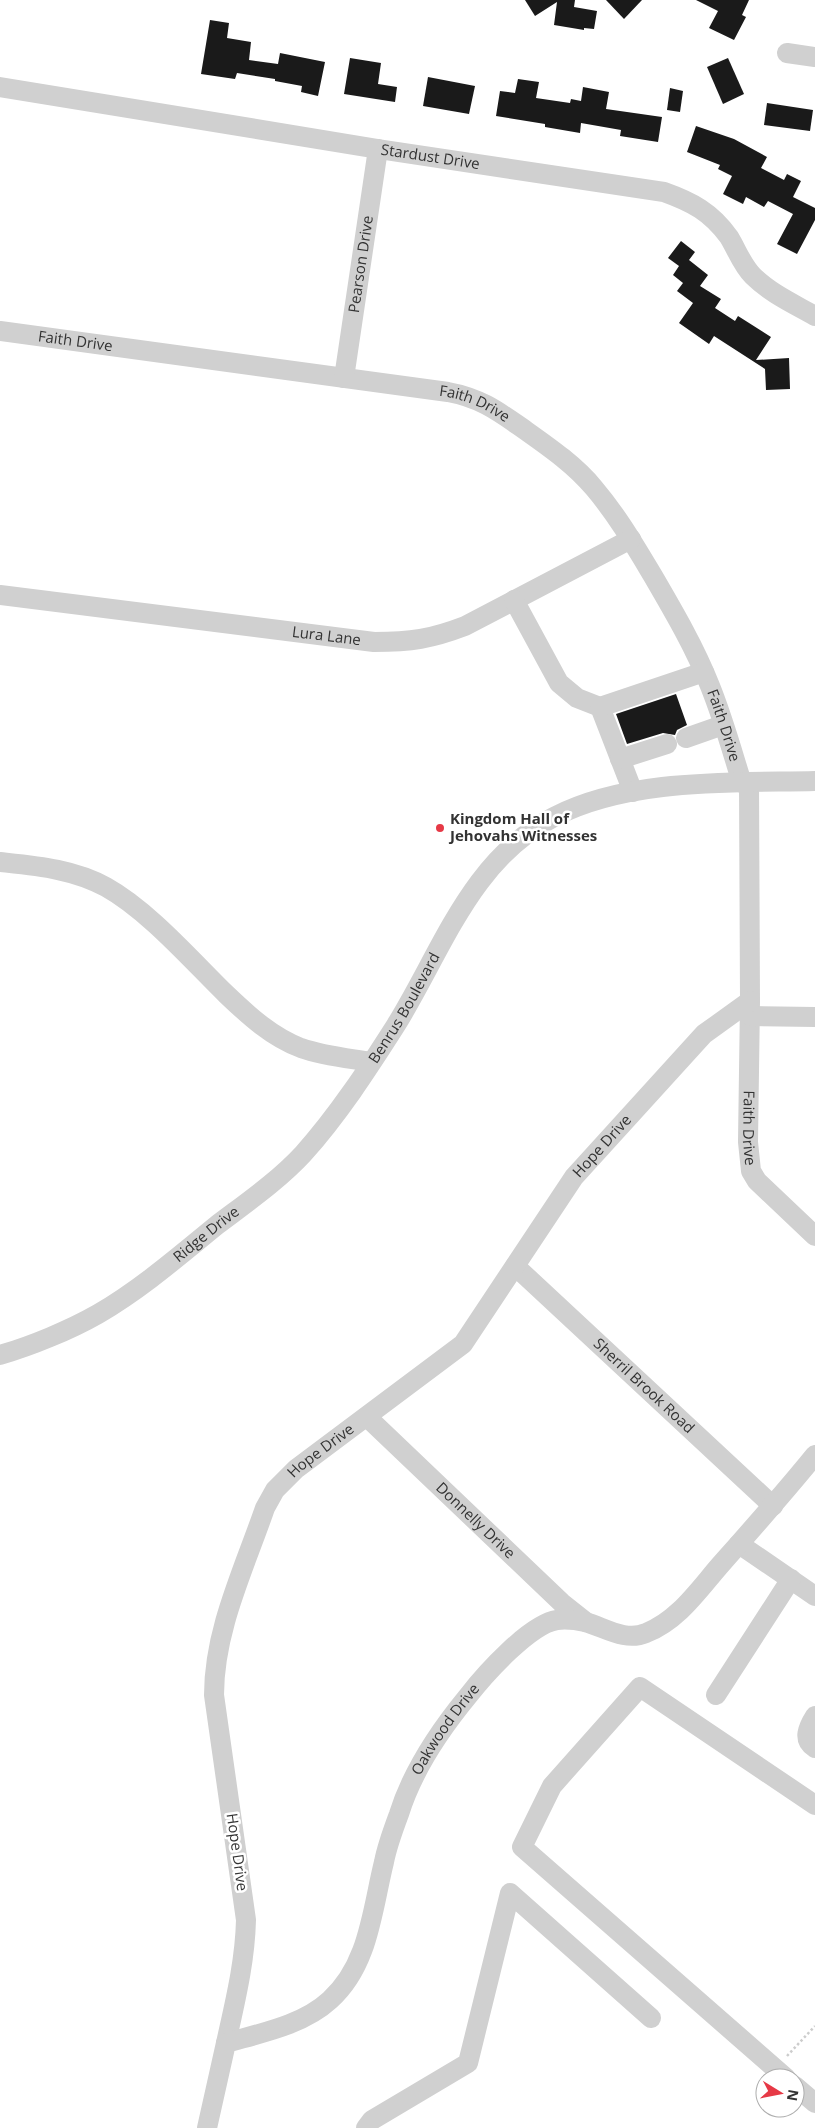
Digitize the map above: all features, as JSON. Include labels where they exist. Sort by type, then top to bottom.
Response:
[{"type":"street","points":[[788,53],[815,57]]},
{"type":"street","name":"Stardust Drive","points":[[0,87],[378,149],[664,192],[688,200],[710,215],[728,237],[746,267],[754,276],[766,287],[815,316]]},
{"type":"street","name":"Pearson Drive","points":[[344,378],[378,149]]},
{"type":"street","name":"Faith Drive","points":[[0,331],[468,395],[486,403],[536,438],[582,475],[595,489],[631,539],[678,619],[704,672],[746,783],[750,1008],[748,1142],[751,1170],[757,1181],[815,1236]]},
{"type":"street","name":"Lura Lane","points":[[0,595],[374,642],[403,642],[438,636],[465,626],[631,539]]},
{"type":"street","points":[[514,600],[559,683],[577,698],[600,707],[704,672]]},
{"type":"street","points":[[600,707],[633,792]]},
{"type":"street","points":[[686,738],[723,725]]},
{"type":"street","points":[[620,759],[667,744]]},
{"type":"street","name":"Benrus Boulevard","points":[[0,862],[68,872],[105,887],[138,909],[242,1010],[263,1027],[300,1047],[335,1057],[371,1062],[408,1006],[454,919],[498,858],[533,829],[552,818],[594,800],[633,792],[698,785],[815,781]]},
{"type":"street","points":[[750,1008],[815,1017]]},
{"type":"street","name":"Hope Drive","points":[[226,2043],[242,1972],[246,1942],[246,1920],[214,1695],[216,1656],[222,1629],[265,1508],[276,1490],[296,1468],[463,1344],[574,1177],[704,1034],[750,1008]]},
{"type":"street","name":"Ridge Drive","points":[[0,1355],[97,1315],[145,1283],[256,1195],[302,1154],[333,1116],[371,1062]]},
{"type":"street","name":"Sherril Brook Road","points":[[516,1266],[773,1506]]},
{"type":"street","name":"Donnelly Drive","points":[[367,1417],[562,1604],[586,1622]]},
{"type":"street","name":"Oakwood Drive","points":[[226,2043],[298,2020],[330,2001],[348,1981],[360,1960],[384,1859],[400,1810],[415,1776],[441,1732],[468,1695],[505,1655],[536,1630],[555,1620],[586,1622],[617,1634],[644,1635],[672,1620],[815,1456]]},
{"type":"street","points":[[739,1544],[815,1596]]},
{"type":"street","points":[[716,1695],[791,1580]]},
{"type":"street","points":[[774,2068],[522,1847],[552,1786],[640,1687],[815,1805]]},
{"type":"street","points":[[815,1716],[809,1724],[806,1736],[810,1745],[815,1748]]},
{"type":"street","points":[[366,2128],[372,2120],[468,2063],[510,1893],[651,2018]]},
{"type":"street","points":[[207,2128],[226,2043]]},
{"type":"street","points":[[805,2095],[815,2104]]},
{"type":"path","points":[[785,2068],[815,2026]]},
{"type":"building","points":[[525,0],[575,0],[574,7],[597,11],[594,29],[584,28],[584,30],[554,25],[557,2],[535,16]]},
{"type":"building","points":[[606,0],[642,0],[624,19]]},
{"type":"building","points":[[696,0],[749,0],[742,15],[746,17],[734,40],[709,28],[718,11]]},
{"type":"building","points":[[210,20],[229,23],[227,38],[251,42],[249,60],[278,64],[280,53],[325,62],[318,96],[301,92],[302,86],[275,81],[275,79],[237,73],[235,79],[201,74]]},
{"type":"building","points":[[350,58],[381,63],[378,84],[397,87],[395,102],[344,94]]},
{"type":"building","points":[[728,58],[744,94],[723,104],[707,67]]},
{"type":"building","points":[[428,77],[475,86],[469,114],[423,106]]},
{"type":"building","points":[[518,79],[539,82],[536,98],[570,103],[571,99],[581,101],[583,87],[609,92],[606,109],[662,117],[658,142],[620,136],[621,130],[581,123],[580,133],[545,127],[545,124],[496,116],[500,91],[515,93]]},
{"type":"building","points":[[670,88],[683,91],[680,112],[667,110]]},
{"type":"building","points":[[767,103],[813,110],[810,131],[764,125]]},
{"type":"building","points":[[696,126],[734,139],[767,157],[761,168],[784,180],[787,174],[801,181],[793,197],[815,208],[815,220],[797,254],[777,244],[793,214],[768,201],[764,207],[746,197],[743,204],[723,194],[732,176],[718,169],[720,165],[687,152]]},
{"type":"building","points":[[681,241],[695,252],[689,260],[708,275],[700,286],[721,299],[715,308],[735,321],[738,316],[771,337],[756,360],[789,358],[790,389],[766,390],[765,369],[714,336],[709,344],[679,323],[693,303],[677,291],[683,283],[673,275],[679,266],[668,258]]},
{"type":"building","points":[[676,694],[687,725],[677,730],[675,735],[663,733],[627,744],[616,714]]},
{"type":"place","name":"Kingdom Hall of Jehovahs Witnesses","points":[[440,828]]}]
